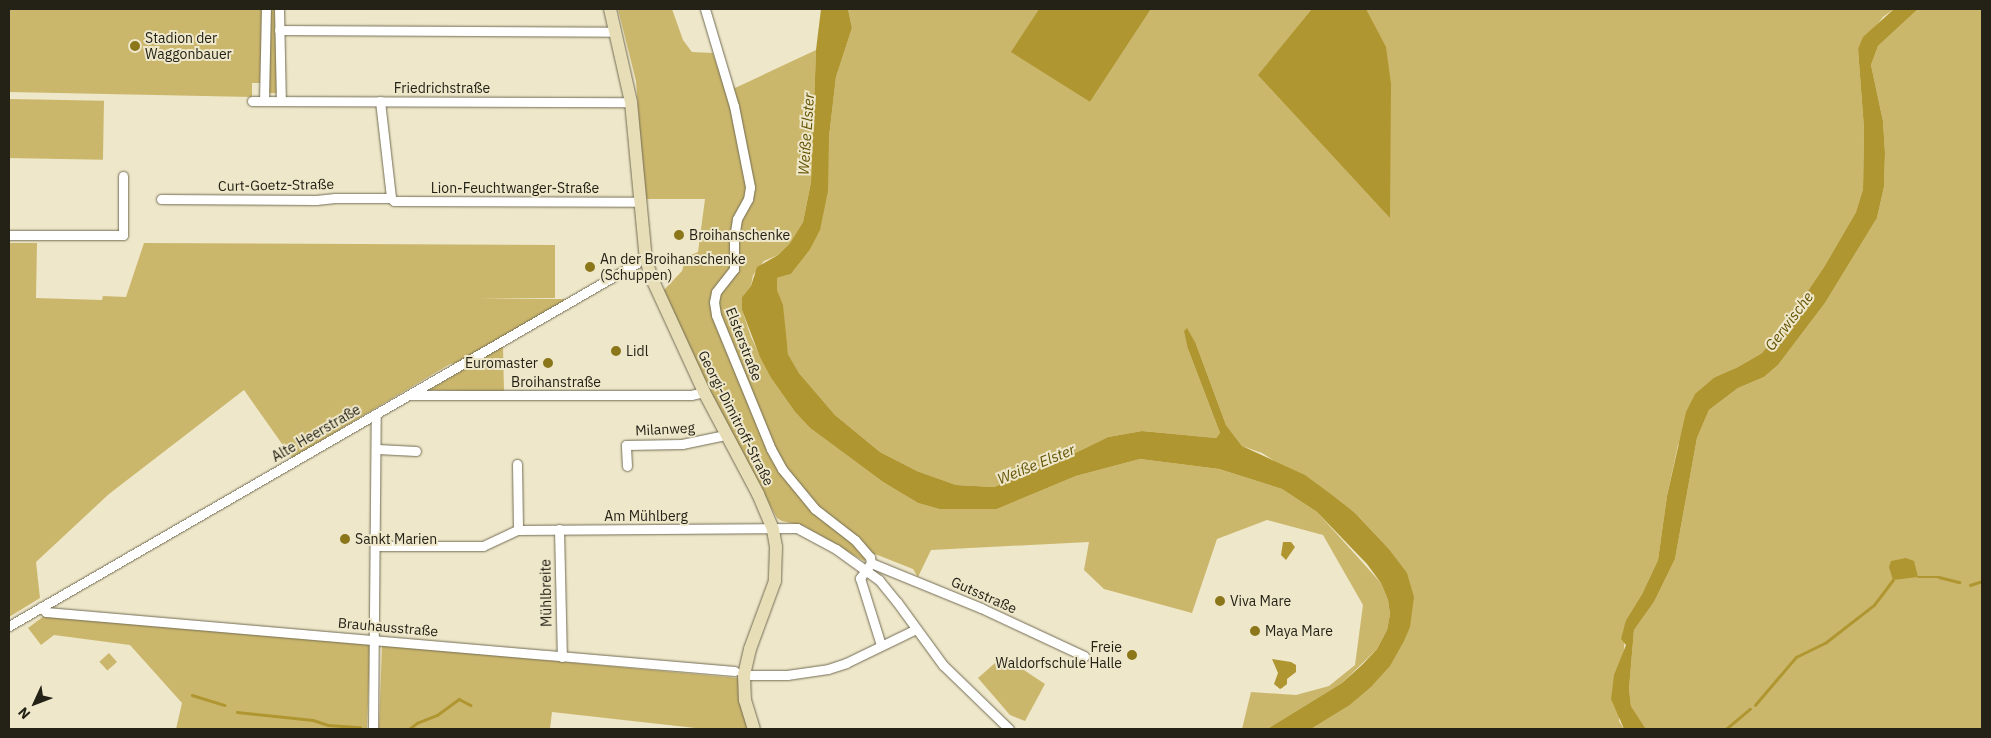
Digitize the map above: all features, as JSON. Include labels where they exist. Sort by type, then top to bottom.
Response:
[{"type":"street","points":[[264,101],[266,9]]},
{"type":"street","points":[[279,9],[281,101]]},
{"type":"street","name":"Georgi-Dimitroff-Straße","points":[[610,9],[631,102],[644,248],[653,281],[704,392],[758,494],[773,530],[776,547],[775,581],[750,649],[744,674],[745,700],[754,729]]},
{"type":"street","name":"Elsterstraße","points":[[705,9],[734,106],[750,187],[748,199],[737,219],[734,237],[734,269],[716,292],[714,302],[716,315],[771,449],[782,469],[815,509],[863,549],[868,566]]},
{"type":"street","points":[[279,30],[616,32]]},
{"type":"street","name":"Friedrichstraße","points":[[252,100],[631,102]]},
{"type":"street","points":[[380,101],[390,198]]},
{"type":"street","points":[[9,235],[123,235],[123,176]]},
{"type":"street","name":"Curt-Goetz-Straße","points":[[161,199],[316,200],[390,198]]},
{"type":"street","name":"Lion-Feuchtwanger-Straße","points":[[390,198],[394,201],[640,202]]},
{"type":"street","name":"Alte Heerstraße","points":[[9,626],[637,264]]},
{"type":"street","name":"Broihanstraße","points":[[409,395],[691,395],[704,392]]},
{"type":"street","points":[[373,729],[376,414]]},
{"type":"street","name":"Milanweg","points":[[627,466],[626,445],[682,444],[725,434]]},
{"type":"street","points":[[377,449],[416,451]]},
{"type":"street","points":[[517,464],[518,530]]},
{"type":"street","points":[[773,530],[797,528],[868,566],[943,665],[1009,729]]},
{"type":"street","name":"Mühlbreite","points":[[559,529],[562,657]]},
{"type":"street","name":"Am Mühlberg","points":[[376,546],[484,546],[518,530],[773,530]]},
{"type":"street","points":[[868,566],[862,573],[860,581],[881,645]]},
{"type":"street","name":"Gutsstraße","points":[[868,566],[981,608],[1084,656]]},
{"type":"street","name":"Brauhausstraße","points":[[41,607],[46,612],[734,671]]},
{"type":"street","points":[[750,675],[788,675],[828,669],[846,663],[916,629]]},
{"type":"shaded area","name":"Stadion der Waggonbauer","points":[[9,9],[263,9],[260,83],[252,83],[252,97],[9,92]]},
{"type":"shaded area","points":[[267,9],[278,9],[279,93],[265,93]]},
{"type":"shaded area","points":[[618,9],[672,9],[683,40],[692,52],[713,53],[717,66],[735,88],[816,50],[811,182],[803,222],[790,243],[778,255],[764,261],[753,275],[751,286],[742,297],[742,310],[751,337],[771,378],[795,412],[810,428],[883,482],[918,503],[939,509],[997,509],[1076,476],[1140,459],[1219,469],[1282,489],[1317,512],[1381,583],[1388,600],[1390,614],[1387,630],[1377,649],[1342,683],[1267,729],[1242,729],[1251,692],[1296,695],[1329,686],[1355,665],[1363,605],[1323,535],[1267,520],[1217,539],[1192,613],[1104,589],[1084,570],[1089,542],[931,550],[918,577],[913,569],[875,554],[864,561],[804,526],[777,518],[721,416],[663,291],[682,271],[686,257],[698,252],[705,199],[645,199],[636,81]]},
{"type":"shaded area","points":[[848,9],[1039,9],[1012,52],[1090,102],[1151,9],[1894,9],[1883,17],[1858,49],[1864,129],[1863,189],[1856,212],[1824,267],[1787,322],[1762,353],[1738,367],[1715,377],[1678,445],[1667,496],[1658,560],[1642,594],[1626,620],[1619,721],[1624,729],[1311,729],[1350,705],[1370,688],[1406,573],[1389,549],[1355,513],[1262,453],[1242,446],[1226,425],[1196,344],[1188,349],[1220,433],[1216,438],[1142,431],[1108,437],[1063,459],[994,487],[956,485],[917,471],[880,452],[835,415],[799,373],[788,354],[777,290],[777,278],[791,274],[809,251],[829,137],[836,77],[852,28]]},
{"type":"shaded area","points":[[1918,9],[1982,9],[1982,729],[1646,729],[1631,706],[1629,689],[1634,630],[1654,602],[1675,559],[1697,438],[1709,410],[1738,388],[1764,377],[1778,365],[1825,303],[1877,218],[1884,187],[1885,153],[1883,121],[1871,65],[1878,46]]},
{"type":"shaded area","points":[[9,99],[104,101],[103,160],[9,158]]},
{"type":"shaded area","points":[[9,243],[37,243],[36,298],[102,300],[103,296],[126,297],[144,243],[555,245],[555,298],[478,299],[567,299],[458,363],[450,364],[292,458],[244,390],[109,494],[36,562],[40,598],[9,617]]},
{"type":"shaded area","points":[[503,346],[504,392],[429,390]]},
{"type":"shaded area","points":[[44,616],[370,645],[367,729],[176,729],[182,703],[130,645],[54,635],[41,645],[28,628]]},
{"type":"shaded area","points":[[382,645],[738,678],[749,729],[704,729],[552,712],[550,729],[379,729]]},
{"type":"shaded area","points":[[109,653],[117,662],[107,671],[99,662]]},
{"type":"shaded area","points":[[1003,656],[1045,684],[1025,721],[1010,715],[978,678]]},
{"type":"water","points":[[821,9],[848,9],[852,28],[836,77],[829,137],[828,191],[820,230],[809,251],[791,274],[777,278],[777,290],[783,305],[788,354],[799,373],[835,415],[880,452],[917,471],[956,485],[994,487],[1063,459],[1108,437],[1142,431],[1216,438],[1220,433],[1188,349],[1184,331],[1187,328],[1196,344],[1226,425],[1242,446],[1305,475],[1332,495],[1355,513],[1389,549],[1407,573],[1414,597],[1410,627],[1404,641],[1390,666],[1370,688],[1350,705],[1311,729],[1267,729],[1342,683],[1362,665],[1377,649],[1387,630],[1390,614],[1388,600],[1381,583],[1367,564],[1317,512],[1282,489],[1219,469],[1140,459],[1076,476],[997,509],[939,509],[918,503],[883,482],[810,428],[795,412],[771,378],[760,357],[742,310],[742,297],[751,286],[757,267],[778,255],[790,243],[803,222],[811,182],[816,50]]},
{"type":"water","points":[[1039,9],[1151,9],[1090,102],[1011,52]]},
{"type":"water","points":[[1312,9],[1366,9],[1386,47],[1391,84],[1390,218],[1258,75]]},
{"type":"water","name":"Gerwische","points":[[1894,9],[1918,9],[1878,46],[1871,65],[1883,121],[1885,153],[1884,187],[1877,218],[1825,303],[1778,365],[1764,377],[1738,388],[1709,410],[1697,438],[1675,559],[1654,602],[1634,630],[1629,689],[1631,706],[1646,729],[1624,729],[1611,699],[1614,675],[1626,645],[1621,639],[1626,620],[1642,594],[1658,560],[1667,496],[1686,412],[1695,394],[1715,377],[1738,367],[1762,353],[1787,322],[1824,267],[1856,212],[1863,189],[1864,129],[1858,49],[1863,37]]},
{"type":"water","points":[[1283,542],[1291,542],[1295,547],[1286,560],[1281,555]]},
{"type":"water","points":[[1906,558],[1914,561],[1918,577],[1893,580],[1889,567],[1891,561]]},
{"type":"water","points":[[1272,659],[1291,662],[1296,665],[1296,672],[1287,679],[1287,684],[1280,689],[1274,684],[1278,673]]},
{"type":"waterway","points":[[1918,577],[1939,577],[1959,582]]},
{"type":"waterway","points":[[1755,705],[1796,657],[1825,643],[1874,605],[1893,580]]},
{"type":"waterway","points":[[1970,585],[1982,581]]},
{"type":"waterway","points":[[192,695],[224,705]]},
{"type":"waterway","points":[[409,729],[417,723],[437,715],[459,699],[471,705]]},
{"type":"waterway","points":[[1726,729],[1750,709]]},
{"type":"waterway","points":[[237,712],[313,720],[328,725],[360,727]]},
{"type":"place","name":"Stadion der Waggonbauer","points":[[135,46]]},
{"type":"place","name":"Broihanschenke","points":[[679,235]]},
{"type":"place","name":"An der Broihanschenke (Schuppen)","points":[[590,267]]},
{"type":"place","name":"Lidl","points":[[616,351]]},
{"type":"place","name":"Euromaster","points":[[548,363]]},
{"type":"place","name":"Sankt Marien","points":[[345,539]]},
{"type":"place","name":"Viva Mare","points":[[1220,601]]},
{"type":"place","name":"Maya Mare","points":[[1255,631]]},
{"type":"place","name":"Freie Waldorfschule Halle","points":[[1132,655]]},
{"type":"water label","name":"Weiße Elster","points":[[806,134]]},
{"type":"water label","name":"Weiße Elster","points":[[1036,464]]}]
